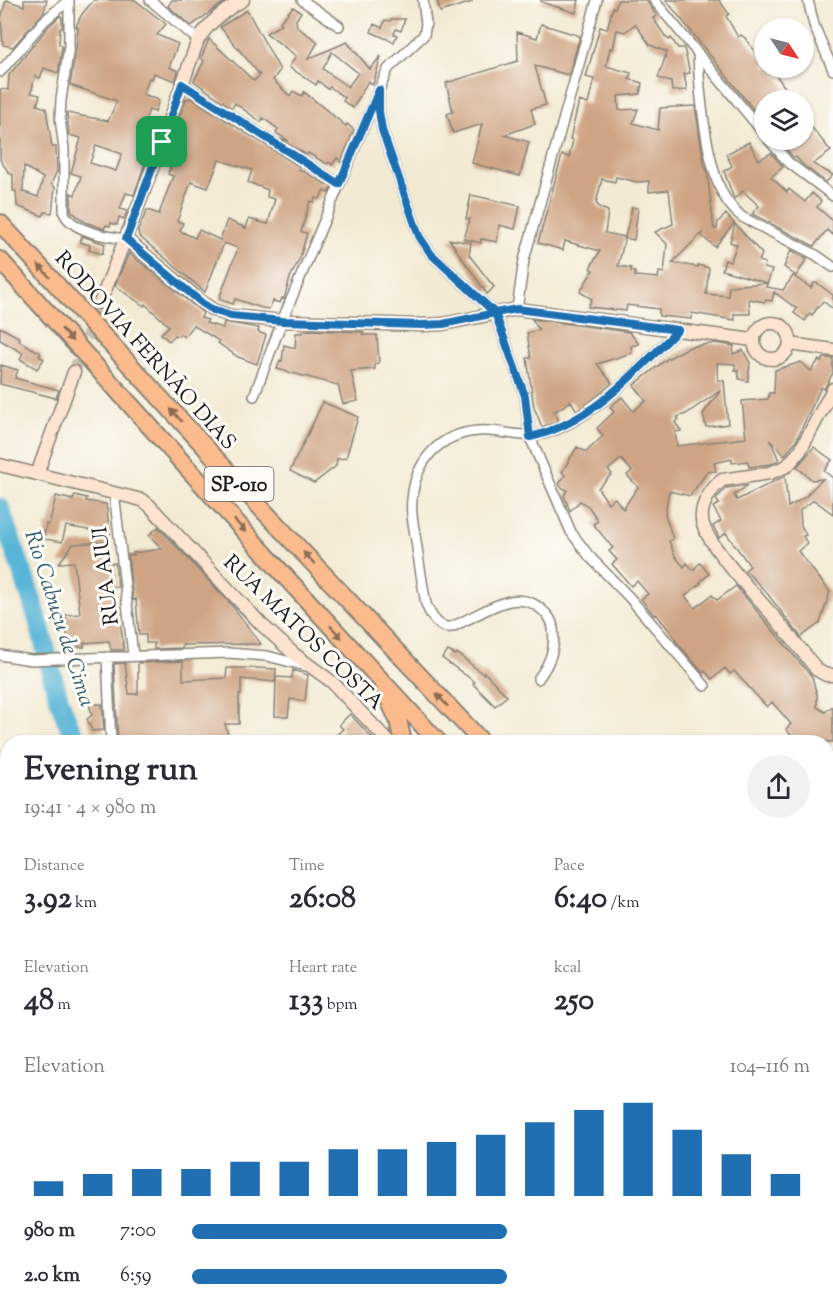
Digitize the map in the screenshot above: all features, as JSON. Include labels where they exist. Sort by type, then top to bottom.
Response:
[{"type":"highway","name":"RODOVIA FERNÃO DIAS","points":[[0,223],[267,514],[475,735]]},
{"type":"highway","name":"SP-010","points":[[0,260],[431,735]]},
{"type":"highway","points":[[380,680],[398,720],[401,735]]},
{"type":"street","points":[[0,72],[44,21],[69,0]]},
{"type":"street","points":[[69,0],[69,46],[60,118],[64,149],[64,213],[69,222],[76,226],[110,237],[126,239],[213,310],[231,316],[282,321],[422,325],[443,324],[517,309],[753,340]]},
{"type":"street","points":[[150,0],[198,40]]},
{"type":"street","points":[[100,303],[126,239],[198,40],[207,25],[243,0]]},
{"type":"street","points":[[302,0],[339,26]]},
{"type":"street","points":[[254,396],[282,321],[388,69],[424,35],[426,24],[423,0]]},
{"type":"street","points":[[517,309],[524,260],[597,0]]},
{"type":"street","points":[[654,0],[754,122]]},
{"type":"street","points":[[808,0],[818,35],[833,70]]},
{"type":"street","points":[[698,53],[701,94],[713,166],[723,196],[742,217],[816,255],[833,267]]},
{"type":"street","points":[[182,84],[339,184]]},
{"type":"street","points":[[379,90],[382,130],[419,236],[431,254],[495,313],[525,396],[530,437],[571,532],[578,543],[629,597],[705,686]]},
{"type":"street","points":[[778,150],[788,162],[833,196]]},
{"type":"street","points":[[774,322],[780,324],[788,332],[790,344],[784,355],[772,359],[766,358],[757,351],[753,340],[763,325],[774,322]]},
{"type":"street","points":[[538,679],[551,659],[554,633],[547,613],[538,606],[528,601],[510,600],[452,627],[438,623],[430,615],[426,604],[411,500],[421,468],[429,454],[439,444],[467,432],[484,430],[530,437],[548,433],[569,424],[629,378],[678,330]]},
{"type":"street","points":[[790,344],[833,350]]},
{"type":"street","points":[[38,474],[74,372]]},
{"type":"street","points":[[833,389],[795,458],[780,470],[722,480],[705,502],[702,519],[705,530],[727,561],[817,670],[826,675],[833,675]]},
{"type":"street","name":"RUA MATOS COSTA","points":[[0,465],[135,497],[150,505],[261,624],[350,700],[382,735]]},
{"type":"street","name":"RUA AIUI","points":[[114,492],[133,655]]},
{"type":"street","points":[[0,655],[31,660],[133,655],[249,654],[286,660],[314,668]]},
{"type":"street","points":[[107,657],[111,735]]},
{"type":"building","points":[[6,0],[24,6],[24,0],[47,0],[44,12],[13,47],[3,45],[1,18]]},
{"type":"building","points":[[94,0],[135,0],[166,24],[157,35],[178,44],[169,67],[178,71],[175,81],[154,73],[152,79],[149,78],[143,94],[159,100],[155,112],[149,110],[142,129],[150,132],[137,160],[145,163],[134,195],[126,193],[120,209],[127,211],[124,219],[119,217],[117,225],[111,223],[104,229],[85,222],[71,211],[71,193],[75,195],[81,176],[71,173],[81,138],[69,135],[67,113],[108,121],[117,101],[70,85],[76,49],[78,28],[76,26],[82,14]],"holes":[[[96,145],[122,154],[116,171],[90,163]]]},
{"type":"building","points":[[172,0],[227,0],[191,26],[168,6]]},
{"type":"building","points":[[437,0],[471,0],[472,2],[440,12]]},
{"type":"building","points":[[541,0],[579,0],[576,13],[541,2]]},
{"type":"building","points":[[618,0],[646,0],[657,16],[653,18],[665,36],[669,40],[671,38],[678,48],[684,48],[690,73],[684,74],[687,90],[672,91],[671,82],[658,78],[667,52],[650,45],[635,24],[625,32],[617,30],[606,66],[631,73],[629,79],[642,83],[640,94],[618,96],[619,110],[638,109],[633,123],[658,130],[660,108],[695,106],[714,229],[717,229],[718,222],[726,214],[734,223],[715,247],[702,236],[702,233],[672,263],[709,268],[706,294],[728,296],[729,286],[767,283],[722,270],[725,260],[730,262],[737,245],[730,242],[735,224],[762,254],[759,261],[765,263],[764,268],[772,270],[766,287],[783,290],[793,276],[811,288],[814,283],[817,283],[833,295],[833,309],[823,301],[805,321],[794,313],[797,309],[774,292],[772,301],[749,299],[750,314],[734,314],[735,320],[692,313],[691,319],[659,316],[659,309],[627,305],[626,311],[588,307],[592,299],[580,292],[593,270],[590,268],[600,251],[565,241],[563,250],[538,243],[562,155],[569,157],[573,140],[570,139],[579,101],[588,104],[594,79],[586,77],[600,27],[607,29],[613,7],[615,8]],"holes":[[[616,177],[637,182],[649,181],[649,192],[669,190],[673,224],[655,232],[667,244],[664,273],[659,272],[658,278],[635,276],[631,268],[618,266],[625,238],[634,240],[638,208],[632,207],[625,237],[605,233],[608,211],[600,208],[596,203],[602,179],[615,182]]]},
{"type":"building","points":[[666,0],[719,0],[729,14],[726,16],[738,37],[741,35],[745,38],[754,50],[754,78],[778,78],[787,90],[754,90],[754,110]]},
{"type":"building","points":[[293,7],[301,12],[296,20],[297,27],[318,42],[308,59],[347,42],[370,69],[381,56],[373,85],[368,81],[353,108],[343,101],[345,98],[330,87],[328,89],[318,81],[316,85],[289,67],[296,56],[266,33],[282,24],[280,22]],"holes":[[[332,52],[358,73],[348,87],[323,69]]]},
{"type":"building","points":[[247,10],[280,70],[273,80],[290,96],[293,91],[302,96],[304,92],[354,130],[341,162],[337,158],[332,165],[329,162],[327,164],[308,153],[307,155],[280,139],[289,141],[276,133],[278,129],[263,118],[261,122],[235,103],[232,108],[194,81],[204,61],[201,58],[209,39],[254,81],[260,75],[220,27]]},
{"type":"building","points":[[60,16],[62,17],[59,44],[62,46],[58,73],[44,68],[40,78],[35,76],[31,93],[40,95],[37,105],[46,108],[52,147],[56,147],[57,171],[51,184],[55,187],[52,213],[45,212],[43,216],[17,206],[16,191],[13,191],[13,175],[0,160],[0,89],[8,90],[9,75]],"holes":[[[24,166],[43,178],[38,197],[21,191],[23,191]]]},
{"type":"building","points":[[391,19],[405,19],[401,31],[396,29],[394,34],[397,35],[394,42],[371,32],[374,24],[382,28],[385,20],[390,21]]},
{"type":"building","points":[[541,24],[580,36],[569,75],[535,66],[546,105],[531,109],[535,124],[504,135],[529,142],[520,176],[472,163],[482,124],[453,133],[447,114],[453,112],[446,83],[518,61],[517,32],[537,38]]},
{"type":"building","points":[[191,98],[300,167],[299,169],[331,187],[329,193],[323,191],[320,199],[315,198],[314,202],[310,201],[301,232],[307,233],[300,258],[290,278],[284,299],[282,298],[280,303],[273,301],[269,309],[235,299],[233,304],[219,299],[238,248],[224,243],[205,292],[139,236],[138,231],[147,210],[159,214],[173,176],[168,174],[181,138],[173,135],[186,99]],"holes":[[[219,160],[252,170],[248,182],[268,190],[267,197],[275,199],[268,224],[249,219],[246,228],[227,220],[220,240],[199,230],[195,238],[180,231],[183,223],[177,221],[191,182],[208,188]]]},
{"type":"building","points":[[814,130],[831,151],[813,164],[833,175],[826,182],[796,157],[793,157],[787,150],[814,150]]},
{"type":"building","points":[[749,142],[759,160],[771,153],[783,167],[771,177],[787,192],[789,189],[805,202],[812,193],[821,201],[817,207],[833,221],[833,235],[827,230],[814,246],[752,214],[759,206],[743,191],[734,199],[724,171],[732,166],[726,154]]},
{"type":"building","points":[[471,195],[520,206],[515,229],[499,225],[497,242],[481,239],[481,243],[464,239],[470,219],[466,219]]},
{"type":"building","points":[[82,236],[105,244],[102,254],[89,250],[90,245],[80,242]]},
{"type":"building","points":[[449,239],[471,243],[469,255],[494,287],[487,294]]},
{"type":"building","points":[[791,250],[807,259],[796,276],[784,267]]},
{"type":"building","points":[[129,253],[203,313],[201,318],[208,320],[206,323],[223,328],[224,322],[259,328],[258,332],[266,335],[257,364],[238,357],[218,343],[219,341],[193,325],[184,337],[180,334],[175,335],[169,341],[161,334],[169,326],[145,304],[144,306],[115,286]]},
{"type":"building","points":[[532,319],[629,332],[639,344],[631,346],[632,353],[597,364],[612,383],[594,399],[577,411],[571,401],[554,412],[559,421],[542,427],[534,407],[527,358],[531,358],[527,333],[539,330]]},
{"type":"building","points":[[0,327],[41,353],[39,356],[44,359],[37,369],[20,359],[23,353],[0,340]]},
{"type":"building","points":[[310,330],[363,332],[363,335],[377,335],[379,363],[375,364],[375,369],[351,371],[358,401],[343,404],[338,385],[277,369],[280,360],[282,361],[284,345],[295,348],[296,333]]},
{"type":"building","points":[[715,343],[734,346],[733,354],[743,350],[750,363],[748,381],[739,379],[738,370],[735,371],[735,364],[717,363],[718,380],[724,381],[728,424],[706,427],[703,414],[721,390],[686,414],[677,417],[679,419],[675,422],[681,431],[675,432],[677,446],[746,438],[742,401],[768,399],[769,393],[774,393],[775,370],[801,362],[811,371],[819,360],[821,362],[824,358],[833,358],[833,373],[824,389],[821,387],[796,441],[785,455],[770,440],[779,460],[771,464],[749,467],[748,461],[732,463],[732,459],[714,463],[716,471],[707,472],[690,496],[669,491],[665,514],[673,539],[669,541],[675,556],[684,567],[687,563],[693,570],[700,563],[709,574],[685,596],[695,608],[712,595],[717,600],[736,586],[812,677],[817,695],[817,707],[825,712],[833,706],[833,735],[791,735],[786,729],[791,724],[772,702],[767,707],[734,671],[730,674],[725,668],[712,679],[705,671],[703,673],[656,614],[654,615],[641,599],[648,594],[637,581],[631,586],[612,564],[617,560],[609,551],[613,548],[593,524],[598,521],[589,507],[580,501],[570,511],[564,496],[567,490],[559,484],[565,475],[562,472],[577,447],[586,452],[603,436],[597,428],[614,412],[610,407],[622,397],[633,411],[646,401],[634,385],[667,359],[690,347]],"holes":[[[621,459],[632,471],[627,475],[638,487],[623,509],[615,498],[608,503],[598,488],[612,474],[608,470]]]},
{"type":"building","points":[[1,365],[18,370],[15,378],[59,390],[56,398],[0,384]]},
{"type":"building","points":[[323,402],[358,417],[346,458],[337,459],[336,466],[314,483],[290,471]]},
{"type":"building","points":[[814,447],[832,460],[824,471],[833,478],[833,514],[814,500],[800,510],[801,525],[806,535],[803,536],[807,543],[798,551],[830,592],[820,623],[801,637],[766,592],[745,570],[750,566],[726,533],[719,538],[713,526],[721,521],[713,507],[719,504],[716,499],[726,488],[748,485],[734,495],[737,500],[785,476],[788,507],[797,502],[809,494],[823,479],[812,480],[797,467]]},
{"type":"building","points":[[75,495],[87,498],[86,501],[106,504],[110,534],[66,526],[62,542],[44,539],[46,524],[49,525],[56,496],[73,500]]},
{"type":"building","points":[[158,527],[230,603],[261,644],[182,645],[182,648],[154,649],[154,643],[146,643],[146,635],[139,635],[136,599],[133,600],[128,555],[162,549],[149,535]]},
{"type":"building","points":[[105,542],[106,563],[115,563],[118,587],[111,587],[114,612],[119,611],[124,650],[111,650],[109,641],[84,643],[84,647],[68,647],[66,615],[80,614],[74,562],[59,563],[73,544]]},
{"type":"building","points":[[448,651],[456,655],[457,653],[483,674],[484,672],[507,696],[495,706],[473,684],[475,682],[442,658]]},
{"type":"building","points":[[183,661],[183,680],[226,678],[227,668],[276,669],[275,682],[241,679],[239,724],[225,724],[228,735],[118,735],[114,664],[125,663],[129,694],[138,694],[138,663]]},
{"type":"building","points":[[293,670],[308,675],[305,701],[290,699],[288,717],[275,716],[276,677],[292,678]]},
{"type":"building","points":[[89,704],[102,704],[104,730],[92,731],[87,719],[92,715]]},
{"type":"building","points":[[350,714],[370,735],[337,735],[343,729],[339,725]]},
{"type":"waterway","name":"Rio Cabuçu de Cima","points":[[0,508],[33,603],[58,697],[74,735]]},
{"type":"tunnel","points":[[74,372],[100,303]]},
{"type":"route","points":[[162,142],[126,239],[202,303],[213,310],[231,316],[282,321],[422,325],[443,324],[495,313],[525,396],[530,437],[548,433],[569,424],[589,410],[629,378],[678,330],[517,309],[495,313],[431,254],[419,236],[382,130],[379,90],[339,184],[182,84],[162,142]]}]
